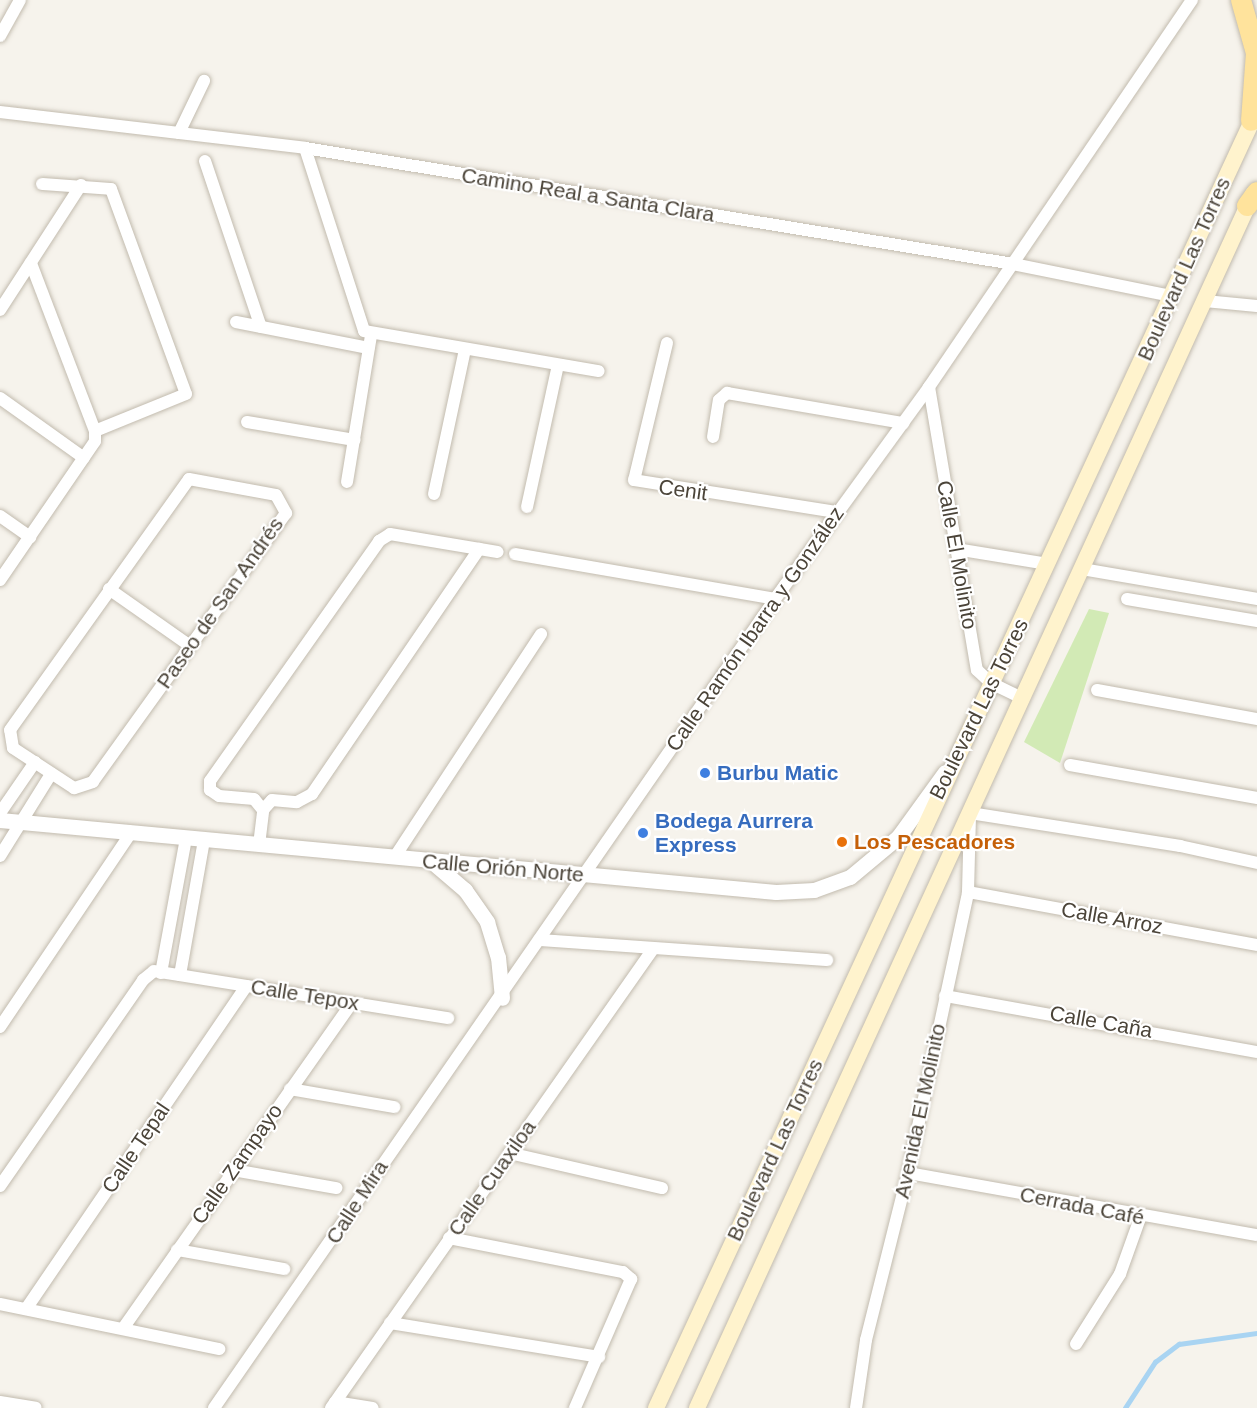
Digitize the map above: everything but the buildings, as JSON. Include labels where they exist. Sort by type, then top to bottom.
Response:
[{"type":"main road","points":[[1241,0],[1256,53],[1254,115]]},
{"type":"main road","name":"Boulevard Las Torres","points":[[657,1408],[952,763],[1048,564],[1254,115]]},
{"type":"main road","name":"Boulevard Las Torres","points":[[697,1408],[1257,185]]},
{"type":"street","points":[[0,36],[20,0]]},
{"type":"street","name":"Calle Ramón Ibarra y González","points":[[502,998],[539,940],[775,598],[929,387],[1192,0]]},
{"type":"street","points":[[179,133],[204,81]]},
{"type":"street","name":"Camino Real a Santa Clara","points":[[0,112],[305,148],[1013,264],[1172,296]]},
{"type":"street","points":[[305,148],[360,326],[369,341],[347,482]]},
{"type":"street","points":[[205,161],[261,327]]},
{"type":"street","points":[[42,184],[81,185],[111,189],[186,394],[95,431]]},
{"type":"street","points":[[0,310],[81,185]]},
{"type":"street","points":[[0,580],[84,458],[95,431],[31,263]]},
{"type":"street","points":[[1205,301],[1257,306]]},
{"type":"street","points":[[236,322],[369,341],[465,350],[599,371]]},
{"type":"street","name":"Cenit","points":[[667,343],[634,480],[836,512]]},
{"type":"street","points":[[434,494],[465,350]]},
{"type":"street","points":[[527,507],[558,365]]},
{"type":"street","name":"Calle El Molinito","points":[[929,387],[977,670],[991,683],[1022,699]]},
{"type":"street","points":[[713,437],[719,400],[727,393],[903,423]]},
{"type":"street","points":[[0,398],[84,458]]},
{"type":"street","points":[[247,422],[355,440]]},
{"type":"street","name":"Paseo de San Andrés","points":[[189,479],[276,495],[286,513],[190,646],[93,782],[74,788],[13,748],[10,730],[189,479]]},
{"type":"street","points":[[0,516],[30,537]]},
{"type":"street","points":[[263,810],[254,799],[219,796],[210,790],[210,781],[379,541],[390,534],[497,552]]},
{"type":"street","points":[[259,845],[263,810],[272,800],[297,802],[312,794],[479,549]]},
{"type":"street","points":[[956,549],[1048,564]]},
{"type":"street","points":[[515,554],[775,598]]},
{"type":"street","points":[[1082,568],[1257,599]]},
{"type":"street","points":[[109,589],[190,646]]},
{"type":"street","points":[[1127,599],[1257,621]]},
{"type":"street","points":[[394,858],[541,634]]},
{"type":"street","points":[[1097,690],[1257,719]]},
{"type":"street","points":[[0,813],[35,762]]},
{"type":"street","name":"Calle Orión Norte","points":[[0,820],[584,876],[776,892],[814,890],[850,877],[877,858],[898,837],[952,763]]},
{"type":"street","points":[[1070,765],[1257,798]]},
{"type":"street","points":[[0,856],[51,774]]},
{"type":"street","points":[[970,813],[1180,846],[1257,863]]},
{"type":"street","name":"Avenida El Molinito","points":[[855,1408],[866,1340],[908,1173],[968,892],[970,813]]},
{"type":"street","points":[[0,1027],[130,833]]},
{"type":"street","points":[[0,1186],[143,980],[154,971],[162,973],[186,838]]},
{"type":"street","points":[[180,975],[204,840]]},
{"type":"street","points":[[431,861],[465,890],[487,922],[498,957],[502,998]]},
{"type":"street","name":"Calle Arroz","points":[[968,892],[1257,945]]},
{"type":"street","points":[[539,940],[827,960]]},
{"type":"street","name":"Calle Cuaxiloa","points":[[333,1405],[652,949]]},
{"type":"street","name":"Calle Tepox","points":[[162,973],[448,1018]]},
{"type":"street","name":"Calle Tepal","points":[[26,1309],[246,986]]},
{"type":"street","name":"Calle Caña","points":[[945,996],[1257,1052]]},
{"type":"street","name":"Calle Mira","points":[[214,1408],[413,1117],[502,998]]},
{"type":"street","name":"Calle Zampayo","points":[[124,1328],[352,1003]]},
{"type":"street","points":[[290,1089],[394,1107]]},
{"type":"street","points":[[509,1153],[662,1188]]},
{"type":"street","points":[[233,1170],[336,1188]]},
{"type":"street","name":"Cerrada Café","points":[[908,1173],[1140,1218],[1257,1235]]},
{"type":"street","points":[[1076,1344],[1120,1274],[1140,1218]]},
{"type":"street","points":[[450,1238],[623,1272],[631,1279],[575,1408]]},
{"type":"street","points":[[177,1250],[284,1269]]},
{"type":"street","points":[[0,1304],[219,1349]]},
{"type":"street","points":[[390,1323],[598,1357]]},
{"type":"street","points":[[0,1402],[36,1408]]},
{"type":"street","points":[[333,1405],[373,1408]]},
{"type":"green space","points":[[1089,609],[1109,613],[1060,763],[1024,742]]},
{"type":"waterway","points":[[1125,1408],[1155,1362],[1179,1344],[1257,1333]]},
{"type":"place","name":"Burbu Matic","points":[[705,773]]},
{"type":"place","name":"Bodega Aurrera Express","points":[[643,833]]},
{"type":"place","name":"Los Pescadores","points":[[842,842]]}]
